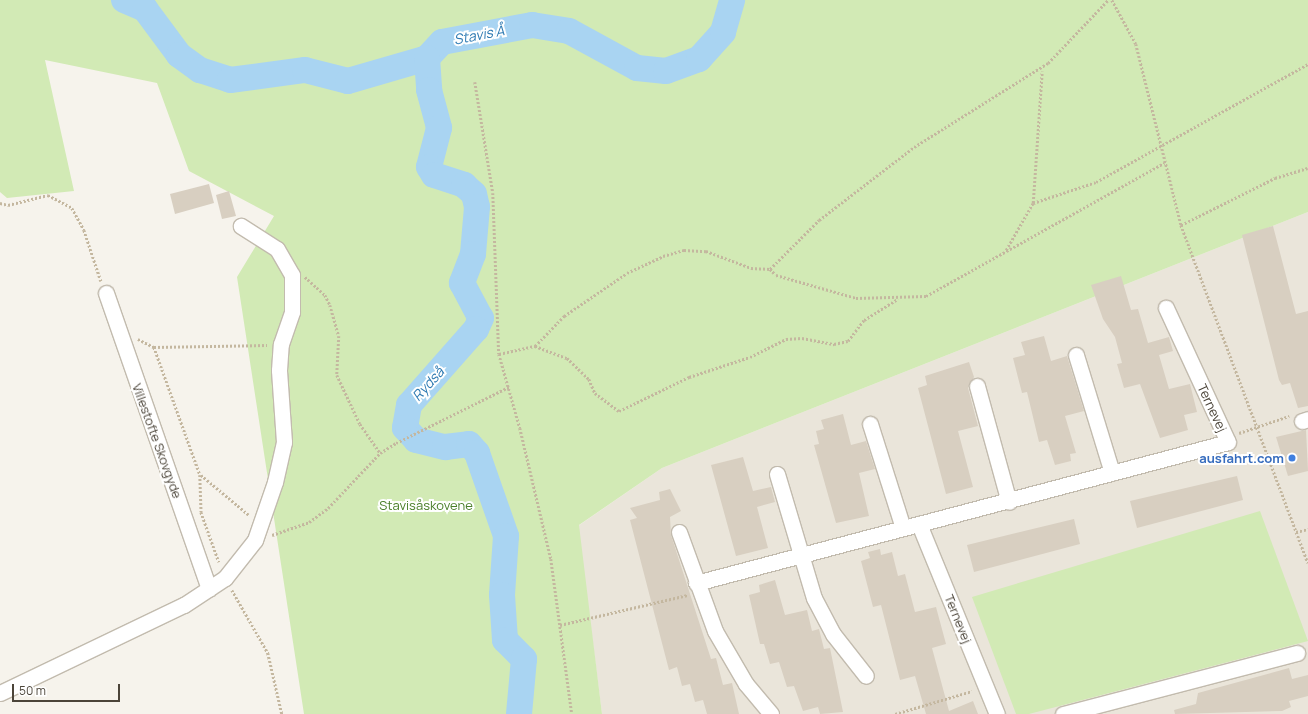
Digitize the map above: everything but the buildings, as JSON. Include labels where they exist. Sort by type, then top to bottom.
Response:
[{"type":"street","points":[[0,693],[184,604],[209,589],[225,578],[255,540],[276,482],[284,442],[279,370],[281,344],[292,312],[292,275],[276,249],[241,226]]},
{"type":"street","name":"Villestofte Skovgyde","points":[[106,293],[117,329],[209,589]]},
{"type":"street","name":"Ternevej","points":[[696,583],[903,528],[1009,502],[1228,442],[1166,308]]},
{"type":"street","points":[[1076,355],[1112,473]]},
{"type":"street","points":[[977,386],[1009,502]]},
{"type":"street","points":[[870,424],[903,528]]},
{"type":"street","points":[[777,474],[799,555],[814,598],[833,634],[866,676]]},
{"type":"street","name":"Ternevej","points":[[919,524],[997,714]]},
{"type":"street","points":[[679,532],[696,583],[715,631],[746,684],[771,714]]},
{"type":"street","points":[[1063,714],[1297,654]]},
{"type":"path","points":[[770,269],[819,220],[914,147],[1048,63],[1108,0]]},
{"type":"path","points":[[1112,0],[1136,44],[1159,145],[1180,225],[1308,563]]},
{"type":"path","points":[[1033,203],[1096,182],[1159,145],[1308,64]]},
{"type":"path","points":[[1006,251],[1033,203],[1042,71]]},
{"type":"path","points":[[475,82],[493,193],[499,354],[509,387],[551,559],[572,714]]},
{"type":"path","points":[[499,354],[535,346],[564,316],[627,273],[663,256],[684,250],[706,251],[751,268],[770,269],[776,275],[856,298],[926,296],[964,278],[1006,251],[1164,163]]},
{"type":"path","points":[[1180,225],[1275,178],[1308,168]]},
{"type":"path","points":[[0,202],[8,205],[48,195],[72,208],[84,230],[106,293]]},
{"type":"path","points":[[292,275],[305,276],[325,295],[339,336],[337,375],[360,424],[380,453]]},
{"type":"path","points":[[535,346],[566,358],[589,379],[595,393],[619,411],[688,377],[728,366],[786,339],[802,338],[834,344],[848,341],[864,320],[885,304],[902,297]]},
{"type":"path","points":[[117,329],[154,347],[281,344]]},
{"type":"path","points":[[154,347],[200,475],[201,512],[225,578],[268,653],[282,714]]},
{"type":"path","points":[[255,540],[309,522],[328,508],[380,453],[427,425],[472,408],[509,387]]},
{"type":"path","points":[[1228,442],[1237,434],[1256,426],[1293,415],[1305,420]]},
{"type":"path","points":[[200,475],[260,524]]},
{"type":"path","points":[[1296,532],[1308,529]]},
{"type":"path","points":[[560,625],[671,599]]},
{"type":"path","points":[[895,714],[985,686]]},
{"type":"shaded area","points":[[1308,212],[1308,714],[602,714],[578,526],[662,468]]},
{"type":"green space","name":"Stavisåskovene","points":[[0,0],[1308,0],[1308,212],[662,468],[579,525],[602,714],[304,714],[237,277],[274,216],[189,171],[157,83],[45,60],[74,191],[7,198],[0,192]]},
{"type":"green space","points":[[1260,511],[1308,641],[1029,714],[1016,714],[972,597]]},
{"type":"waterway","name":"Stavis Å","points":[[124,0],[145,9],[179,55],[200,70],[230,80],[305,70],[348,81],[427,58],[442,42],[532,25],[569,31],[637,68],[666,71],[699,59],[723,32],[732,0]]},
{"type":"waterway","name":"Rydså","points":[[427,58],[429,90],[439,128],[429,167],[434,175],[464,185],[474,194],[477,207],[473,254],[462,283],[481,318],[476,329],[409,405],[405,428],[416,440],[445,447],[469,444],[477,453],[506,536],[502,595],[505,640],[524,659],[519,714]]},
{"type":"place","name":"ausfahrt.com","points":[[1292,458]]}]
